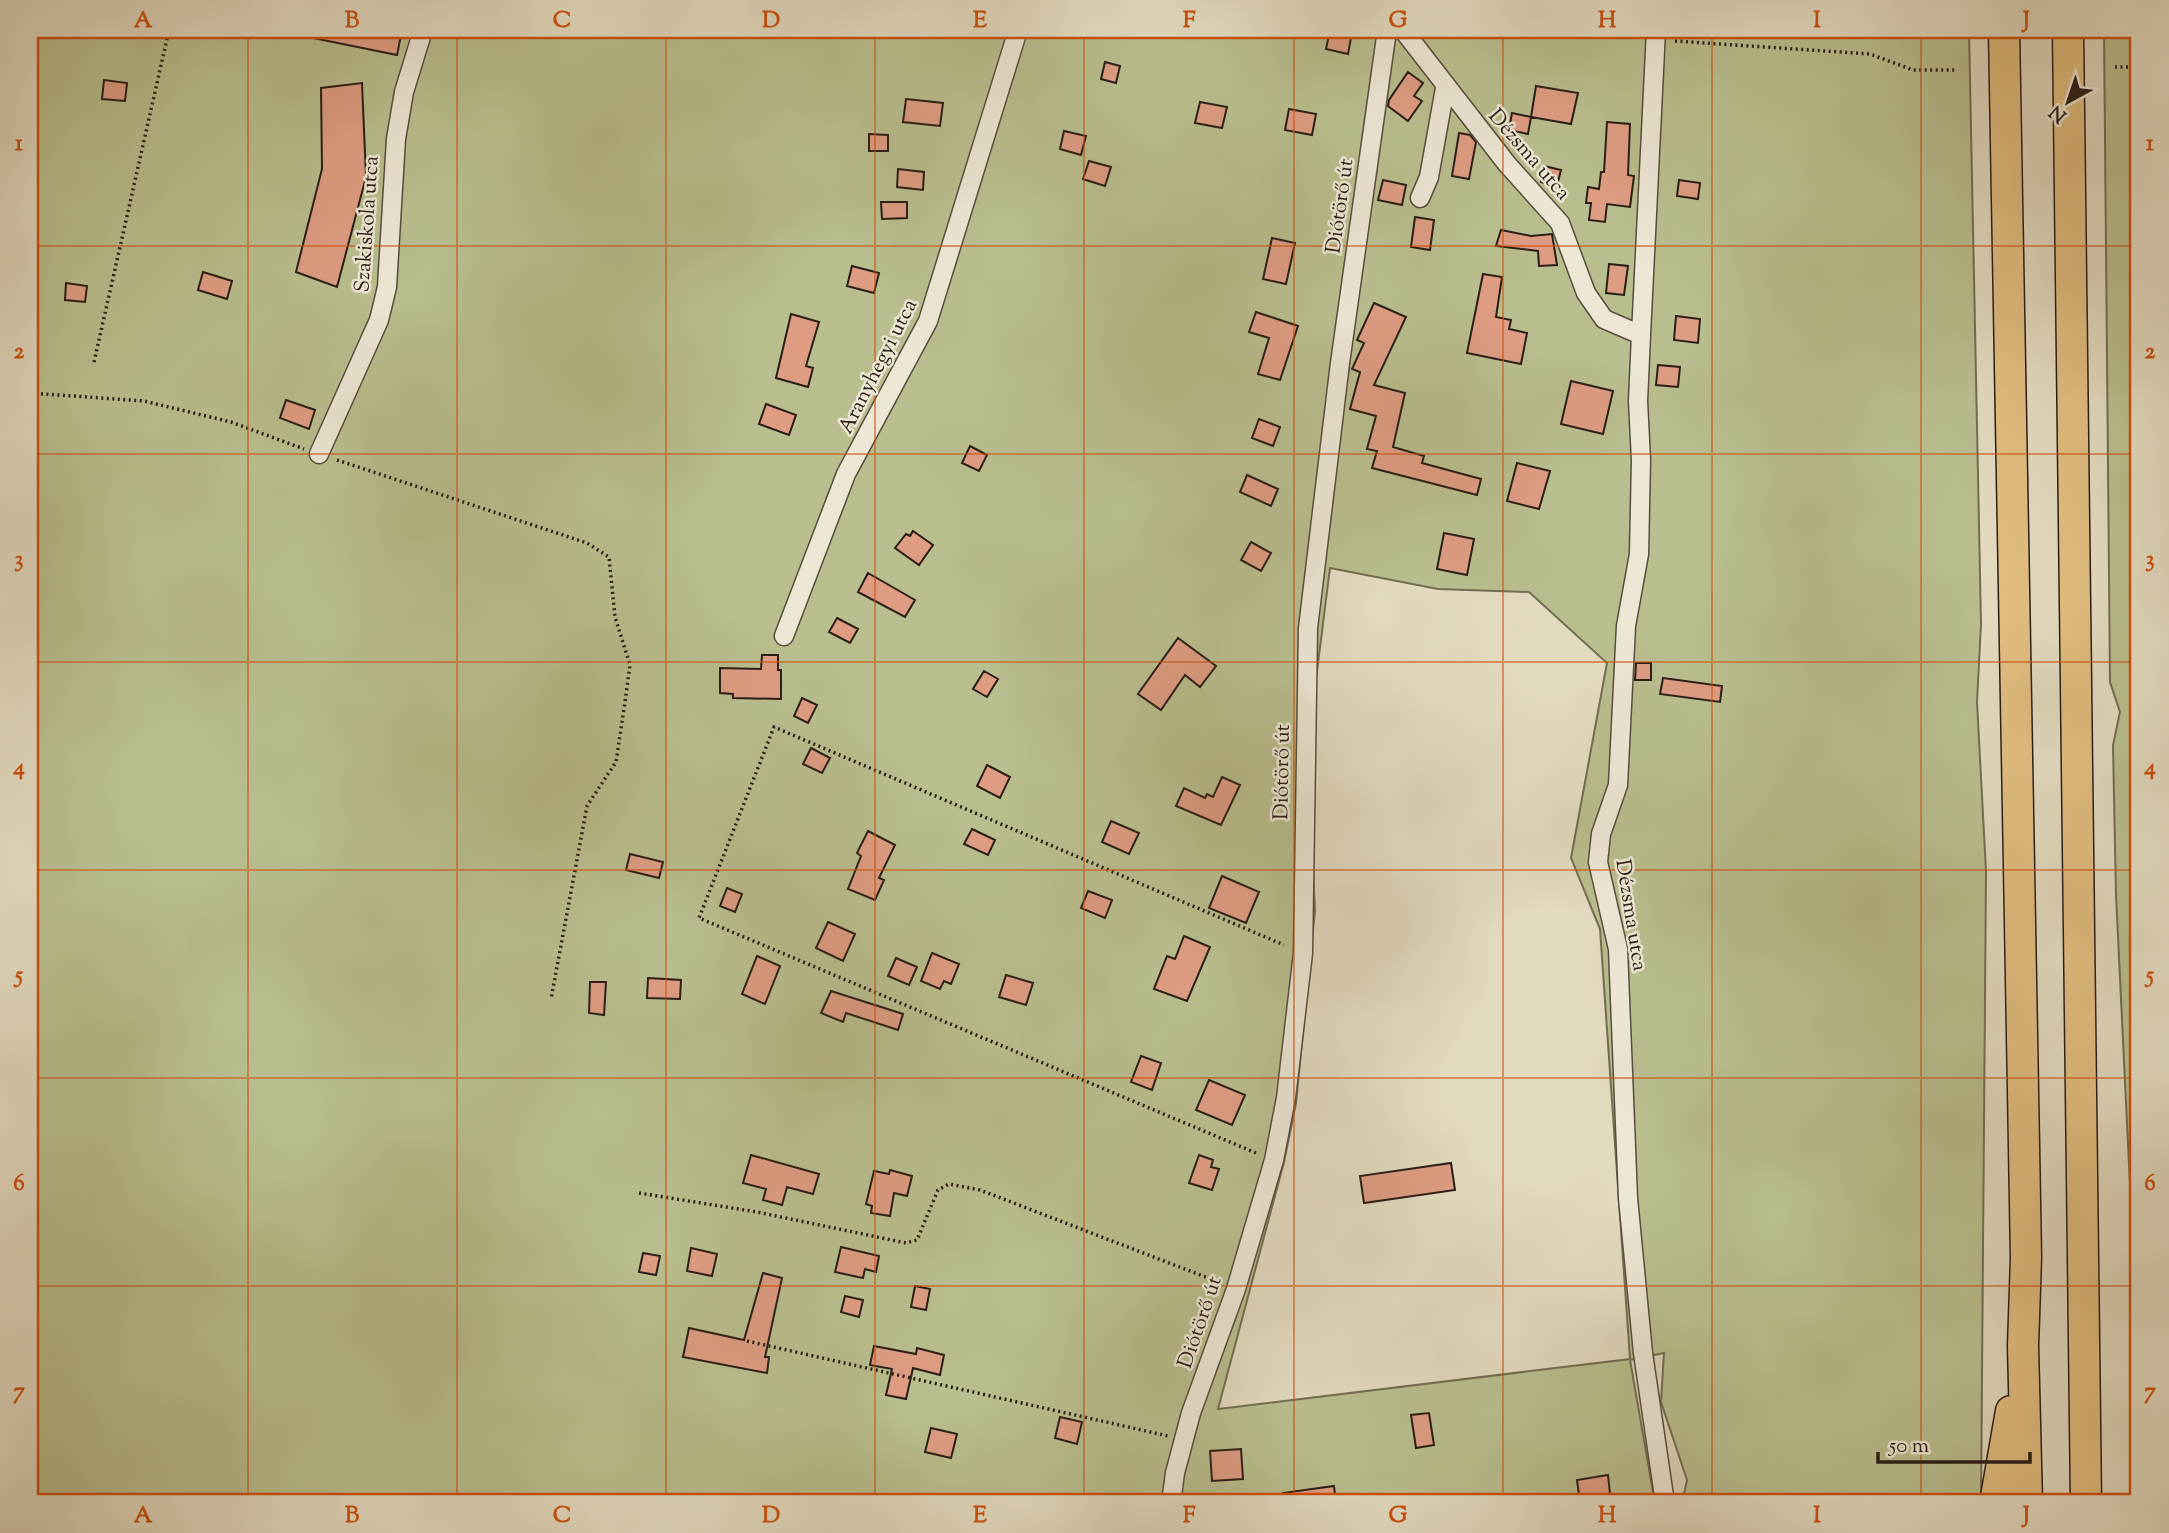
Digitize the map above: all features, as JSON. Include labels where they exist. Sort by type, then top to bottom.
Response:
[{"type":"highway","points":[[2004,30],[2026,1258],[2023,1346],[2026,1503]]},
{"type":"highway","points":[[2068,30],[2086,1503]]},
{"type":"highway","points":[[1995,1503],[2023,1346]]},
{"type":"street","name":"Szakiskola utca","points":[[319,454],[379,320],[387,287],[396,139],[404,92],[423,30]]},
{"type":"street","name":"Aranyhegyi utca","points":[[784,636],[846,474],[928,321],[969,198],[1018,30]]},
{"type":"street","name":"Diótörő út","points":[[1171,1503],[1183,1440],[1236,1289],[1274,1160],[1286,1098],[1303,953],[1308,628],[1340,363],[1387,30]]},
{"type":"street","name":"Dézsma utca","points":[[1403,30],[1446,88],[1560,223],[1586,293],[1604,319],[1641,335]]},
{"type":"street","name":"Dézsma utca","points":[[1656,35],[1638,401],[1641,460],[1639,554],[1626,626],[1618,785],[1601,834],[1598,862],[1618,948],[1628,1198],[1643,1353],[1665,1503]]},
{"type":"street","points":[[1420,198],[1429,177],[1446,88]]},
{"type":"path","points":[[94,362],[169,30]]},
{"type":"path","points":[[1656,35],[1870,54],[1913,70],[1957,70]]},
{"type":"path","points":[[2115,67],[2139,67]]},
{"type":"path","points":[[30,393],[144,401],[232,422],[319,454],[587,543],[609,557],[615,617],[630,665],[616,762],[587,807],[551,999]]},
{"type":"path","points":[[1274,1160],[699,918],[774,727],[1303,953]]},
{"type":"path","points":[[639,1193],[757,1212],[906,1243],[917,1240],[938,1190],[949,1184],[981,1190],[1236,1289]]},
{"type":"path","points":[[747,1341],[1183,1440]]},
{"type":"green space","points":[[30,30],[1969,30],[1981,624],[1977,702],[1986,871],[1981,1503],[1682,1503],[1687,1480],[1661,1402],[1664,1353],[1630,1360],[1655,1503],[30,1503]],"holes":[[[1330,568],[1438,589],[1529,592],[1607,663],[1571,858],[1600,929],[1630,1359],[1218,1409],[1284,1162],[1296,1103],[1315,910],[1307,751]]]},
{"type":"green space","points":[[2104,30],[2139,30],[2139,1484],[2131,1206],[2116,895],[2113,745],[2120,712],[2110,682]]},
{"type":"building","points":[[309,30],[402,30],[397,55],[308,37]]},
{"type":"building","points":[[1330,30],[1352,32],[1348,54],[1326,49]]},
{"type":"building","points":[[1105,62],[1120,66],[1116,83],[1101,79]]},
{"type":"building","points":[[1408,72],[1423,83],[1414,96],[1422,101],[1408,121],[1388,106],[1389,100]]},
{"type":"building","points":[[104,80],[127,83],[125,101],[102,99]]},
{"type":"building","points":[[362,83],[366,177],[337,287],[296,272],[322,169],[321,88]]},
{"type":"building","points":[[1536,86],[1578,93],[1571,124],[1531,117]]},
{"type":"building","points":[[906,99],[943,103],[940,126],[903,122]]},
{"type":"building","points":[[1200,102],[1227,107],[1222,128],[1195,123]]},
{"type":"building","points":[[1289,109],[1316,114],[1312,135],[1285,130]]},
{"type":"building","points":[[1512,113],[1531,117],[1528,134],[1509,130]]},
{"type":"building","points":[[1607,122],[1630,124],[1628,175],[1634,176],[1630,207],[1607,204],[1605,222],[1589,220],[1591,203],[1586,203],[1588,187],[1599,189],[1601,172],[1604,172]]},
{"type":"building","points":[[1064,131],[1086,136],[1081,155],[1060,149]]},
{"type":"building","points":[[1459,133],[1470,135],[1476,142],[1469,179],[1452,176]]},
{"type":"building","points":[[869,134],[888,135],[888,151],[869,151]]},
{"type":"building","points":[[1089,161],[1111,167],[1105,186],[1083,179]]},
{"type":"building","points":[[1544,166],[1561,170],[1557,186],[1541,182]]},
{"type":"building","points":[[898,169],[924,172],[923,190],[897,187]]},
{"type":"building","points":[[1383,180],[1406,185],[1402,205],[1378,200]]},
{"type":"building","points":[[1679,180],[1700,183],[1698,199],[1677,196]]},
{"type":"building","points":[[881,202],[907,202],[907,218],[882,219]]},
{"type":"building","points":[[1415,217],[1434,220],[1430,250],[1411,247]]},
{"type":"building","points":[[1501,230],[1531,236],[1552,234],[1557,265],[1539,266],[1538,251],[1496,246]]},
{"type":"building","points":[[1272,238],[1295,243],[1286,284],[1263,279]]},
{"type":"building","points":[[1609,264],[1628,266],[1624,295],[1606,293]]},
{"type":"building","points":[[852,266],[879,273],[874,293],[847,286]]},
{"type":"building","points":[[203,272],[232,281],[227,299],[198,290]]},
{"type":"building","points":[[1483,274],[1502,277],[1496,317],[1511,320],[1509,329],[1527,333],[1521,364],[1467,353]]},
{"type":"building","points":[[66,283],[87,286],[85,302],[65,300]]},
{"type":"building","points":[[1374,303],[1406,317],[1374,385],[1405,393],[1393,447],[1424,456],[1422,463],[1481,479],[1477,495],[1372,468],[1377,451],[1367,449],[1376,416],[1350,409],[1360,372],[1352,369],[1364,343],[1357,340]]},
{"type":"building","points":[[1256,312],[1298,326],[1280,380],[1258,374],[1269,338],[1249,332]]},
{"type":"building","points":[[791,314],[819,322],[806,366],[813,368],[808,387],[776,378]]},
{"type":"building","points":[[1676,316],[1700,319],[1698,343],[1674,340]]},
{"type":"building","points":[[1658,365],[1680,367],[1678,387],[1656,385]]},
{"type":"building","points":[[1571,381],[1613,391],[1603,434],[1561,424]]},
{"type":"building","points":[[286,400],[315,410],[309,429],[280,418]]},
{"type":"building","points":[[766,404],[796,415],[789,435],[759,424]]},
{"type":"building","points":[[1259,419],[1280,427],[1273,446],[1252,438]]},
{"type":"building","points":[[970,446],[987,455],[979,471],[962,463]]},
{"type":"building","points":[[1517,463],[1550,471],[1539,509],[1507,501]]},
{"type":"building","points":[[1247,475],[1278,489],[1271,506],[1240,492]]},
{"type":"building","points":[[913,531],[933,545],[919,565],[895,548],[906,534],[910,536]]},
{"type":"building","points":[[1444,533],[1474,539],[1467,575],[1437,569]]},
{"type":"building","points":[[1251,542],[1271,553],[1261,571],[1241,560]]},
{"type":"building","points":[[868,573],[915,600],[905,617],[858,592]]},
{"type":"building","points":[[837,618],[858,629],[850,643],[829,632]]},
{"type":"building","points":[[1178,638],[1216,666],[1200,687],[1185,675],[1161,710],[1138,694]]},
{"type":"building","points":[[762,655],[778,655],[781,699],[733,698],[733,694],[720,693],[720,668],[761,669]]},
{"type":"building","points":[[1636,663],[1651,663],[1651,680],[1635,680]]},
{"type":"building","points":[[984,671],[998,679],[987,697],[973,689]]},
{"type":"building","points":[[1663,678],[1722,686],[1720,702],[1660,694]]},
{"type":"building","points":[[802,698],[817,705],[808,723],[794,716]]},
{"type":"building","points":[[811,748],[830,758],[822,773],[803,764]]},
{"type":"building","points":[[987,765],[1010,777],[1000,798],[977,786]]},
{"type":"building","points":[[1222,777],[1240,785],[1221,825],[1176,806],[1184,788],[1205,798],[1207,794],[1213,797]]},
{"type":"building","points":[[1111,821],[1139,833],[1129,854],[1102,842]]},
{"type":"building","points":[[972,829],[995,840],[988,855],[964,844]]},
{"type":"building","points":[[868,831],[895,845],[879,878],[884,880],[875,900],[848,889],[861,856],[857,853]]},
{"type":"building","points":[[630,854],[663,862],[659,878],[626,870]]},
{"type":"building","points":[[1222,876],[1259,892],[1246,923],[1209,908]]},
{"type":"building","points":[[727,888],[742,894],[735,912],[720,906]]},
{"type":"building","points":[[1088,891],[1112,900],[1105,918],[1081,908]]},
{"type":"building","points":[[828,922],[855,934],[843,961],[816,948]]},
{"type":"building","points":[[1184,936],[1210,947],[1187,1001],[1154,989],[1167,956],[1175,959]]},
{"type":"building","points":[[932,953],[959,964],[951,984],[944,981],[940,989],[921,981]]},
{"type":"building","points":[[757,956],[780,966],[765,1004],[742,994]]},
{"type":"building","points":[[896,958],[917,967],[909,985],[888,976]]},
{"type":"building","points":[[1006,975],[1033,983],[1026,1005],[999,997]]},
{"type":"building","points":[[648,978],[681,980],[680,999],[647,998]]},
{"type":"building","points":[[590,982],[606,982],[604,1015],[589,1013]]},
{"type":"building","points":[[831,991],[903,1014],[898,1030],[846,1013],[843,1022],[821,1013]]},
{"type":"building","points":[[1141,1056],[1161,1063],[1152,1090],[1131,1082]]},
{"type":"building","points":[[1209,1080],[1245,1095],[1232,1125],[1196,1110]]},
{"type":"building","points":[[751,1155],[819,1174],[813,1194],[787,1187],[782,1205],[763,1200],[766,1189],[743,1183]]},
{"type":"building","points":[[1199,1155],[1213,1160],[1211,1167],[1219,1169],[1212,1190],[1189,1183]]},
{"type":"building","points":[[1451,1163],[1455,1190],[1364,1203],[1360,1176]]},
{"type":"building","points":[[890,1170],[912,1176],[907,1196],[894,1193],[890,1216],[871,1213],[872,1206],[866,1204],[874,1171],[889,1174]]},
{"type":"building","points":[[841,1247],[879,1256],[876,1272],[865,1269],[863,1278],[835,1272]]},
{"type":"building","points":[[691,1248],[717,1254],[712,1276],[687,1271]]},
{"type":"building","points":[[643,1253],[660,1256],[656,1275],[639,1272]]},
{"type":"building","points":[[763,1273],[782,1278],[765,1357],[769,1357],[767,1373],[683,1357],[689,1328],[744,1340]]},
{"type":"building","points":[[915,1286],[930,1289],[926,1310],[911,1307]]},
{"type":"building","points":[[845,1296],[863,1300],[859,1317],[841,1312]]},
{"type":"building","points":[[874,1346],[916,1354],[917,1348],[944,1355],[940,1375],[913,1368],[906,1399],[886,1395],[892,1369],[870,1365]]},
{"type":"building","points":[[1429,1413],[1434,1445],[1416,1448],[1411,1415]]},
{"type":"building","points":[[1060,1417],[1082,1422],[1077,1444],[1055,1438]]},
{"type":"building","points":[[931,1428],[957,1434],[951,1458],[925,1452]]},
{"type":"building","points":[[1241,1449],[1243,1479],[1212,1481],[1210,1451]]},
{"type":"building","points":[[1608,1475],[1611,1503],[1580,1503],[1577,1480]]},
{"type":"building","points":[[1334,1486],[1336,1503],[1284,1503],[1283,1493]]}]
